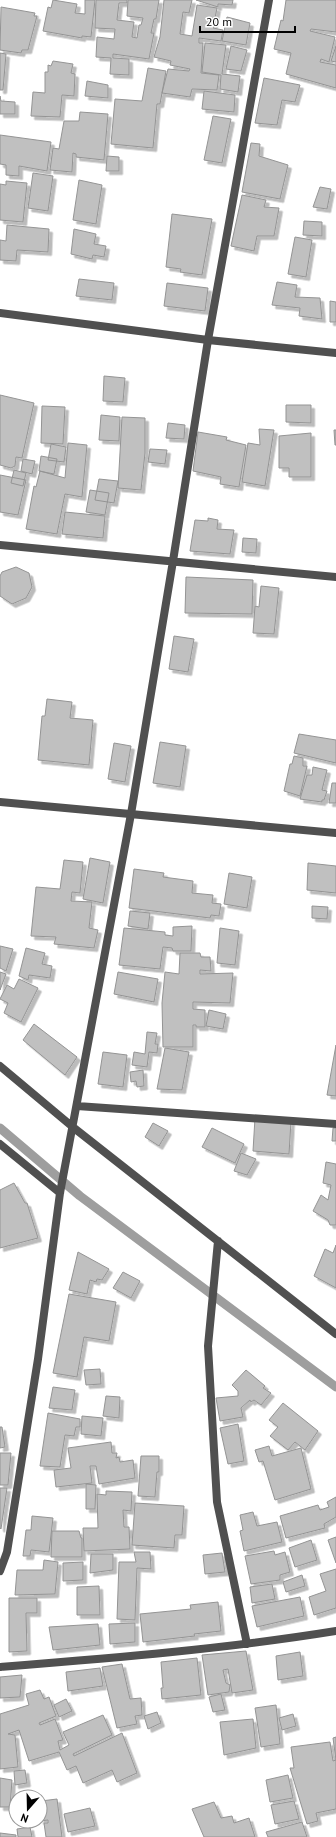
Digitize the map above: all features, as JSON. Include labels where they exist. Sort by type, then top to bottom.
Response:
[{"type":"street","points":[[0,1571],[7,1552],[38,1359],[60,1193],[74,1128],[131,814],[174,561],[208,340],[270,0]]},
{"type":"street","points":[[0,312],[208,340],[336,353]]},
{"type":"street","points":[[0,545],[336,577]]},
{"type":"street","points":[[0,802],[336,833]]},
{"type":"street","points":[[0,1066],[74,1128],[336,1334]]},
{"type":"street","points":[[77,1106],[336,1124]]},
{"type":"street","points":[[0,1144],[60,1193]]},
{"type":"street","points":[[218,1242],[208,1346],[217,1502],[247,1644]]},
{"type":"street","points":[[321,1323],[336,1326]]},
{"type":"street","points":[[0,1666],[140,1656],[247,1644],[336,1631]]},
{"type":"building","points":[[53,0],[77,4],[75,13],[85,14],[85,0],[95,0],[91,37],[82,36],[82,38],[43,31],[48,7],[51,8]]},
{"type":"building","points":[[96,0],[127,0],[127,3],[119,3],[117,20],[134,22],[132,37],[137,38],[139,25],[141,25],[143,18],[127,16],[128,0],[159,0],[156,19],[154,19],[151,33],[154,33],[149,59],[113,54],[113,58],[129,59],[129,75],[110,74],[111,58],[96,57],[97,37],[114,39],[115,29],[95,28]]},
{"type":"building","points":[[164,0],[192,0],[189,13],[183,12],[180,34],[192,36],[197,5],[217,8],[213,28],[223,30],[221,41],[199,38],[199,43],[203,43],[201,73],[219,75],[217,90],[192,89],[190,97],[162,93],[168,69],[189,71],[190,69],[170,65],[171,61],[154,57],[160,37]]},
{"type":"building","points":[[196,0],[233,0],[232,5],[218,4],[218,7]]},
{"type":"building","points":[[286,0],[336,0],[336,32],[311,29],[310,31],[335,37],[329,62],[321,59],[320,62],[336,65],[336,88],[286,74],[291,53],[274,49],[281,20],[283,21]]},
{"type":"building","points":[[1,7],[35,13],[34,16],[37,16],[28,50],[22,50],[21,53],[0,50]]},
{"type":"building","points":[[227,17],[250,23],[246,45],[222,41]]},
{"type":"building","points":[[205,43],[226,45],[222,74],[240,76],[238,92],[220,89],[221,75],[202,72]]},
{"type":"building","points":[[231,46],[247,50],[241,71],[226,69]]},
{"type":"building","points":[[336,46],[336,62],[331,61]]},
{"type":"building","points":[[0,53],[6,54],[3,90],[0,90]]},
{"type":"building","points":[[53,61],[73,64],[71,73],[75,74],[74,96],[62,95],[60,117],[31,116],[33,92],[45,93],[45,72],[48,72],[48,65],[51,66]]},
{"type":"building","points":[[148,68],[166,71],[160,104],[157,104],[153,148],[111,144],[115,99],[142,101]]},
{"type":"building","points":[[264,78],[300,85],[295,102],[282,100],[277,125],[255,123]]},
{"type":"building","points":[[87,81],[108,85],[108,98],[85,96]]},
{"type":"building","points":[[204,91],[235,95],[234,112],[202,109]]},
{"type":"building","points":[[0,96],[1,101],[15,102],[15,114],[0,114]]},
{"type":"building","points":[[80,112],[108,114],[104,160],[76,157],[76,154],[73,153],[72,172],[50,170],[53,148],[59,149],[64,121],[79,121]]},
{"type":"building","points":[[213,116],[231,119],[222,163],[204,160]]},
{"type":"building","points":[[0,135],[51,142],[47,171],[19,166],[19,176],[6,175],[6,165],[0,164]]},
{"type":"building","points":[[251,143],[260,144],[259,156],[288,165],[280,199],[242,192]]},
{"type":"building","points":[[107,156],[119,157],[119,171],[106,171]]},
{"type":"building","points":[[33,173],[53,176],[48,211],[28,208]]},
{"type":"building","points":[[79,180],[102,185],[96,224],[73,220]]},
{"type":"building","points":[[6,181],[27,183],[23,222],[0,220],[0,184],[6,185]]},
{"type":"building","points":[[320,187],[331,189],[327,209],[313,207]]},
{"type":"building","points":[[242,195],[266,200],[264,207],[279,208],[274,236],[257,236],[254,251],[231,246]]},
{"type":"building","points":[[172,214],[212,219],[202,275],[180,272],[181,269],[166,267]]},
{"type":"building","points":[[304,221],[322,222],[322,236],[303,235]]},
{"type":"building","points":[[7,225],[49,229],[48,252],[17,250],[16,261],[0,260],[0,240],[6,241]]},
{"type":"building","points":[[74,229],[96,234],[94,244],[106,246],[104,257],[93,255],[92,259],[71,254]]},
{"type":"building","points":[[295,237],[312,240],[306,277],[288,274]]},
{"type":"building","points":[[79,279],[114,283],[112,300],[76,296]]},
{"type":"building","points":[[277,282],[297,285],[295,297],[320,298],[322,319],[299,316],[300,308],[272,305]]},
{"type":"building","points":[[167,283],[208,288],[205,311],[164,306]]},
{"type":"building","points":[[330,301],[336,302],[336,322],[330,322]]},
{"type":"building","points":[[104,376],[125,378],[123,402],[103,401]]},
{"type":"building","points":[[0,395],[34,403],[22,458],[16,457],[15,466],[11,468],[0,465]]},
{"type":"building","points":[[286,405],[311,405],[311,423],[286,422]]},
{"type":"building","points":[[42,406],[65,407],[63,444],[41,443]]},
{"type":"building","points":[[101,415],[120,417],[119,441],[99,440]]},
{"type":"building","points":[[122,417],[145,418],[145,453],[141,490],[118,488]]},
{"type":"building","points":[[168,423],[185,425],[184,439],[166,438]]},
{"type":"building","points":[[259,429],[274,430],[265,486],[242,482],[248,443],[260,445]]},
{"type":"building","points":[[334,430],[336,430],[336,445],[335,445]]},
{"type":"building","points":[[198,432],[227,437],[226,440],[246,445],[239,487],[220,484],[221,477],[193,471]]},
{"type":"building","points":[[311,433],[311,477],[289,477],[289,468],[279,468],[279,436]]},
{"type":"building","points":[[68,443],[87,445],[82,497],[65,494],[57,534],[26,529],[34,486],[36,487],[40,471],[65,478]]},
{"type":"building","points":[[51,444],[66,447],[64,462],[48,460]]},
{"type":"building","points":[[150,449],[167,450],[165,464],[148,462]]},
{"type":"building","points":[[41,456],[57,459],[54,474],[39,471]]},
{"type":"building","points":[[23,459],[35,461],[32,474],[21,471]]},
{"type":"building","points":[[14,470],[26,473],[23,486],[11,483]]},
{"type":"building","points":[[0,475],[26,480],[18,515],[0,512]]},
{"type":"building","points":[[99,479],[118,481],[114,503],[95,500]]},
{"type":"building","points":[[90,490],[109,493],[105,515],[86,512]]},
{"type":"building","points":[[65,512],[105,516],[103,538],[62,534]]},
{"type":"building","points":[[208,518],[218,520],[217,529],[234,530],[230,554],[190,551],[195,520],[208,521]]},
{"type":"building","points":[[243,538],[257,539],[256,553],[242,552]]},
{"type":"building","points":[[16,567],[29,573],[32,587],[26,598],[12,604],[0,596],[0,576],[2,572]]},
{"type":"building","points":[[186,577],[253,580],[252,614],[185,613]]},
{"type":"building","points":[[261,586],[279,588],[274,634],[253,633],[255,606],[259,607]]},
{"type":"building","points":[[174,636],[194,639],[188,672],[169,669]]},
{"type":"building","points":[[47,699],[72,702],[70,718],[93,720],[89,765],[38,760],[42,716],[45,716]]},
{"type":"building","points":[[299,734],[336,740],[336,763],[294,753]]},
{"type":"building","points":[[160,742],[186,746],[180,787],[153,783]]},
{"type":"building","points":[[114,743],[131,746],[125,782],[108,779]]},
{"type":"building","points":[[294,756],[303,758],[303,766],[307,766],[300,796],[284,791],[290,764],[292,764]]},
{"type":"building","points":[[313,767],[327,770],[322,790],[327,791],[322,802],[300,799],[307,775],[312,775]]},
{"type":"building","points":[[332,783],[336,783],[336,803],[329,803]]},
{"type":"building","points":[[90,858],[110,862],[103,903],[83,899]]},
{"type":"building","points":[[64,860],[83,862],[80,893],[72,892],[71,901],[92,902],[89,928],[98,930],[94,948],[54,944],[56,937],[31,936],[36,887],[60,889]]},
{"type":"building","points":[[308,863],[336,866],[336,893],[307,890]]},
{"type":"building","points":[[134,869],[164,873],[163,877],[193,881],[192,893],[213,895],[212,903],[221,904],[219,916],[211,915],[210,918],[129,908]]},
{"type":"building","points":[[229,873],[252,877],[247,908],[224,904]]},
{"type":"building","points":[[312,906],[328,907],[327,919],[312,918]]},
{"type":"building","points":[[130,911],[150,913],[148,929],[128,926]]},
{"type":"building","points":[[192,926],[191,951],[173,951],[172,948],[163,947],[160,969],[119,965],[124,928],[165,932],[165,935],[173,936],[173,927]]},
{"type":"building","points":[[220,928],[239,931],[235,965],[217,963]]},
{"type":"building","points":[[0,946],[13,949],[6,971],[0,968]]},
{"type":"building","points":[[26,948],[45,953],[42,964],[52,966],[50,978],[29,975],[28,980],[19,976]]},
{"type":"building","points":[[180,953],[200,953],[201,957],[210,957],[211,971],[200,970],[200,974],[233,973],[230,1003],[193,1002],[193,1009],[205,1010],[205,1027],[196,1027],[196,1025],[193,1025],[193,1047],[163,1047],[162,1003],[165,972],[179,974]]},
{"type":"building","points":[[0,972],[6,974],[0,990]]},
{"type":"building","points":[[118,972],[158,979],[154,1002],[114,994]]},
{"type":"building","points":[[19,979],[38,988],[21,1022],[4,1013],[8,1003],[0,999],[7,985],[14,989]]},
{"type":"building","points":[[209,1010],[226,1014],[223,1029],[206,1026]]},
{"type":"building","points":[[34,1024],[77,1057],[65,1075],[23,1040]]},
{"type":"building","points":[[147,1032],[157,1033],[155,1044],[158,1044],[157,1053],[149,1052],[147,1067],[132,1065],[134,1052],[145,1054]]},
{"type":"building","points":[[336,1045],[336,1096],[327,1095]]},
{"type":"building","points":[[165,1048],[189,1052],[182,1090],[157,1089]]},
{"type":"building","points":[[103,1052],[127,1055],[123,1087],[98,1084]]},
{"type":"building","points":[[143,1070],[144,1086],[137,1087],[136,1081],[131,1082],[130,1072]]},
{"type":"building","points":[[255,1118],[291,1121],[289,1154],[253,1151]]},
{"type":"building","points":[[153,1123],[168,1131],[159,1146],[145,1137]]},
{"type":"building","points":[[212,1128],[244,1144],[235,1163],[202,1147]]},
{"type":"building","points":[[333,1128],[336,1128],[336,1141],[332,1141]]},
{"type":"building","points":[[241,1153],[256,1159],[247,1175],[234,1171]]},
{"type":"building","points":[[326,1162],[336,1164],[336,1225],[330,1225],[328,1220],[313,1211],[321,1195],[328,1200],[331,1185],[323,1183]]},
{"type":"building","points":[[14,1183],[25,1203],[27,1203],[38,1238],[0,1248],[0,1190]]},
{"type":"building","points":[[336,1245],[336,1288],[314,1276],[325,1249],[333,1253]]},
{"type":"building","points":[[78,1252],[109,1269],[102,1280],[97,1279],[96,1282],[90,1280],[87,1294],[69,1290]]},
{"type":"building","points":[[123,1272],[140,1281],[131,1298],[113,1288]]},
{"type":"building","points":[[69,1294],[116,1302],[109,1341],[84,1337],[77,1377],[53,1373]]},
{"type":"building","points":[[100,1369],[101,1384],[86,1385],[84,1370]]},
{"type":"building","points":[[246,1370],[265,1386],[263,1388],[271,1393],[261,1405],[254,1400],[251,1402],[250,1400],[241,1408],[243,1417],[220,1421],[216,1398],[238,1396],[238,1391],[232,1385]]},
{"type":"building","points":[[53,1387],[75,1390],[72,1410],[49,1408]]},
{"type":"building","points":[[106,1396],[120,1397],[119,1418],[103,1416]]},
{"type":"building","points":[[283,1403],[318,1431],[305,1450],[295,1442],[288,1450],[270,1436],[278,1427],[269,1420]]},
{"type":"building","points":[[48,1413],[80,1419],[80,1427],[76,1427],[74,1436],[65,1435],[60,1467],[40,1466]]},
{"type":"building","points":[[82,1416],[103,1418],[101,1436],[81,1434]]},
{"type":"building","points":[[238,1424],[244,1461],[228,1464],[220,1428]]},
{"type":"building","points":[[0,1427],[2,1427],[5,1447],[0,1448]]},
{"type":"building","points":[[111,1442],[112,1453],[117,1453],[116,1458],[119,1457],[120,1462],[133,1460],[135,1478],[99,1484],[96,1466],[90,1466],[92,1483],[56,1487],[54,1470],[71,1468],[68,1448]]},
{"type":"building","points":[[269,1446],[272,1456],[301,1448],[311,1489],[275,1500],[263,1461],[259,1462],[255,1450]]},
{"type":"building","points":[[0,1453],[11,1453],[8,1485],[0,1485]]},
{"type":"building","points":[[141,1456],[159,1456],[159,1472],[157,1472],[155,1497],[138,1496]]},
{"type":"building","points":[[86,1484],[96,1485],[95,1509],[86,1509]]},
{"type":"building","points":[[0,1488],[7,1488],[1,1529],[0,1528]]},
{"type":"building","points":[[106,1491],[132,1492],[131,1511],[123,1510],[124,1527],[129,1527],[130,1549],[84,1551],[83,1528],[98,1528],[97,1494],[106,1495]]},
{"type":"building","points":[[336,1497],[336,1517],[324,1524],[325,1528],[286,1538],[280,1516],[318,1505],[320,1510],[329,1507],[327,1502]]},
{"type":"building","points":[[135,1503],[184,1506],[182,1535],[175,1535],[174,1548],[132,1545]]},
{"type":"building","points":[[253,1512],[257,1526],[277,1522],[282,1542],[244,1551],[240,1531],[243,1530],[240,1515]]},
{"type":"building","points":[[32,1516],[53,1518],[49,1552],[31,1550],[30,1556],[23,1556],[26,1530],[31,1530]]},
{"type":"building","points":[[52,1531],[79,1531],[82,1538],[82,1557],[51,1557]]},
{"type":"building","points":[[336,1537],[336,1563],[328,1540]]},
{"type":"building","points":[[311,1540],[317,1560],[295,1567],[289,1548]]},
{"type":"building","points":[[274,1551],[275,1555],[285,1552],[290,1572],[280,1575],[280,1580],[251,1584],[245,1556]]},
{"type":"building","points":[[134,1552],[150,1552],[151,1569],[137,1568],[135,1620],[117,1619],[119,1562],[136,1562]]},
{"type":"building","points":[[222,1553],[225,1572],[205,1574],[203,1555]]},
{"type":"building","points":[[91,1554],[113,1554],[113,1570],[90,1573]]},
{"type":"building","points":[[44,1560],[58,1562],[55,1594],[15,1595],[17,1570],[43,1570]]},
{"type":"building","points":[[83,1562],[83,1580],[63,1581],[63,1563]]},
{"type":"building","points":[[336,1569],[336,1608],[314,1615],[309,1597],[326,1591],[320,1574]]},
{"type":"building","points":[[302,1575],[305,1586],[286,1592],[283,1582]]},
{"type":"building","points":[[272,1584],[275,1599],[252,1603],[250,1587]]},
{"type":"building","points":[[99,1586],[100,1615],[77,1615],[77,1587]]},
{"type":"building","points":[[300,1597],[304,1616],[257,1627],[252,1606]]},
{"type":"building","points":[[9,1598],[37,1598],[37,1613],[26,1613],[27,1651],[9,1652]]},
{"type":"building","points":[[218,1602],[221,1631],[194,1634],[195,1636],[143,1642],[140,1614],[191,1609],[190,1605]]},
{"type":"building","points":[[135,1623],[135,1642],[110,1644],[109,1624]]},
{"type":"building","points":[[98,1624],[100,1645],[53,1650],[49,1627]]},
{"type":"building","points":[[246,1651],[253,1690],[232,1693],[228,1669],[223,1670],[226,1683],[230,1685],[229,1692],[208,1695],[202,1655]]},
{"type":"building","points":[[300,1652],[303,1676],[278,1680],[276,1656]]},
{"type":"building","points":[[197,1658],[201,1695],[162,1699],[161,1688],[163,1688],[161,1662]]},
{"type":"building","points":[[122,1664],[130,1699],[141,1698],[142,1715],[135,1716],[137,1724],[117,1728],[102,1667]]},
{"type":"building","points":[[100,1668],[103,1686],[68,1691],[66,1672]]},
{"type":"building","points":[[22,1675],[20,1697],[0,1698],[0,1677]]},
{"type":"building","points":[[40,1690],[44,1699],[49,1697],[56,1716],[39,1723],[40,1725],[55,1719],[63,1740],[58,1741],[60,1750],[69,1745],[63,1732],[103,1715],[112,1735],[73,1754],[74,1756],[122,1733],[137,1773],[117,1782],[112,1770],[83,1783],[76,1766],[67,1770],[59,1752],[29,1761],[19,1730],[8,1734],[15,1735],[18,1767],[0,1769],[0,1714],[29,1705],[26,1694]]},
{"type":"building","points":[[221,1694],[225,1710],[213,1712],[209,1697]]},
{"type":"building","points":[[66,1699],[72,1711],[59,1717],[54,1705]]},
{"type":"building","points":[[276,1705],[280,1744],[261,1747],[255,1708]]},
{"type":"building","points":[[157,1712],[161,1723],[148,1729],[144,1716]]},
{"type":"building","points":[[293,1714],[296,1726],[282,1730],[279,1718]]},
{"type":"building","points":[[253,1719],[256,1748],[224,1755],[220,1722]]},
{"type":"building","points":[[336,1737],[336,1760],[333,1738]]},
{"type":"building","points":[[330,1742],[333,1761],[336,1760],[336,1809],[316,1813],[318,1821],[307,1824],[290,1768],[294,1768],[291,1747]]},
{"type":"building","points":[[25,1770],[27,1783],[15,1785],[14,1771]]},
{"type":"building","points":[[288,1775],[293,1798],[270,1802],[266,1780]]},
{"type":"building","points":[[0,1778],[12,1780],[11,1789],[8,1789],[8,1807],[0,1807]]},
{"type":"building","points":[[57,1799],[62,1837],[46,1837],[45,1829],[48,1829],[48,1800]]},
{"type":"building","points":[[294,1801],[299,1819],[275,1824],[271,1805]]},
{"type":"building","points":[[214,1802],[221,1818],[232,1816],[234,1823],[249,1818],[255,1837],[204,1837],[192,1809]]},
{"type":"building","points":[[90,1808],[95,1826],[68,1832],[64,1814]]},
{"type":"building","points":[[302,1822],[307,1837],[268,1837],[266,1832]]},
{"type":"building","points":[[17,1829],[30,1829],[32,1837],[18,1837]]},
{"type":"building","points":[[0,1833],[16,1835],[16,1837],[0,1837]]},
{"type":"waterway","points":[[0,1128],[80,1196],[336,1387]]}]
